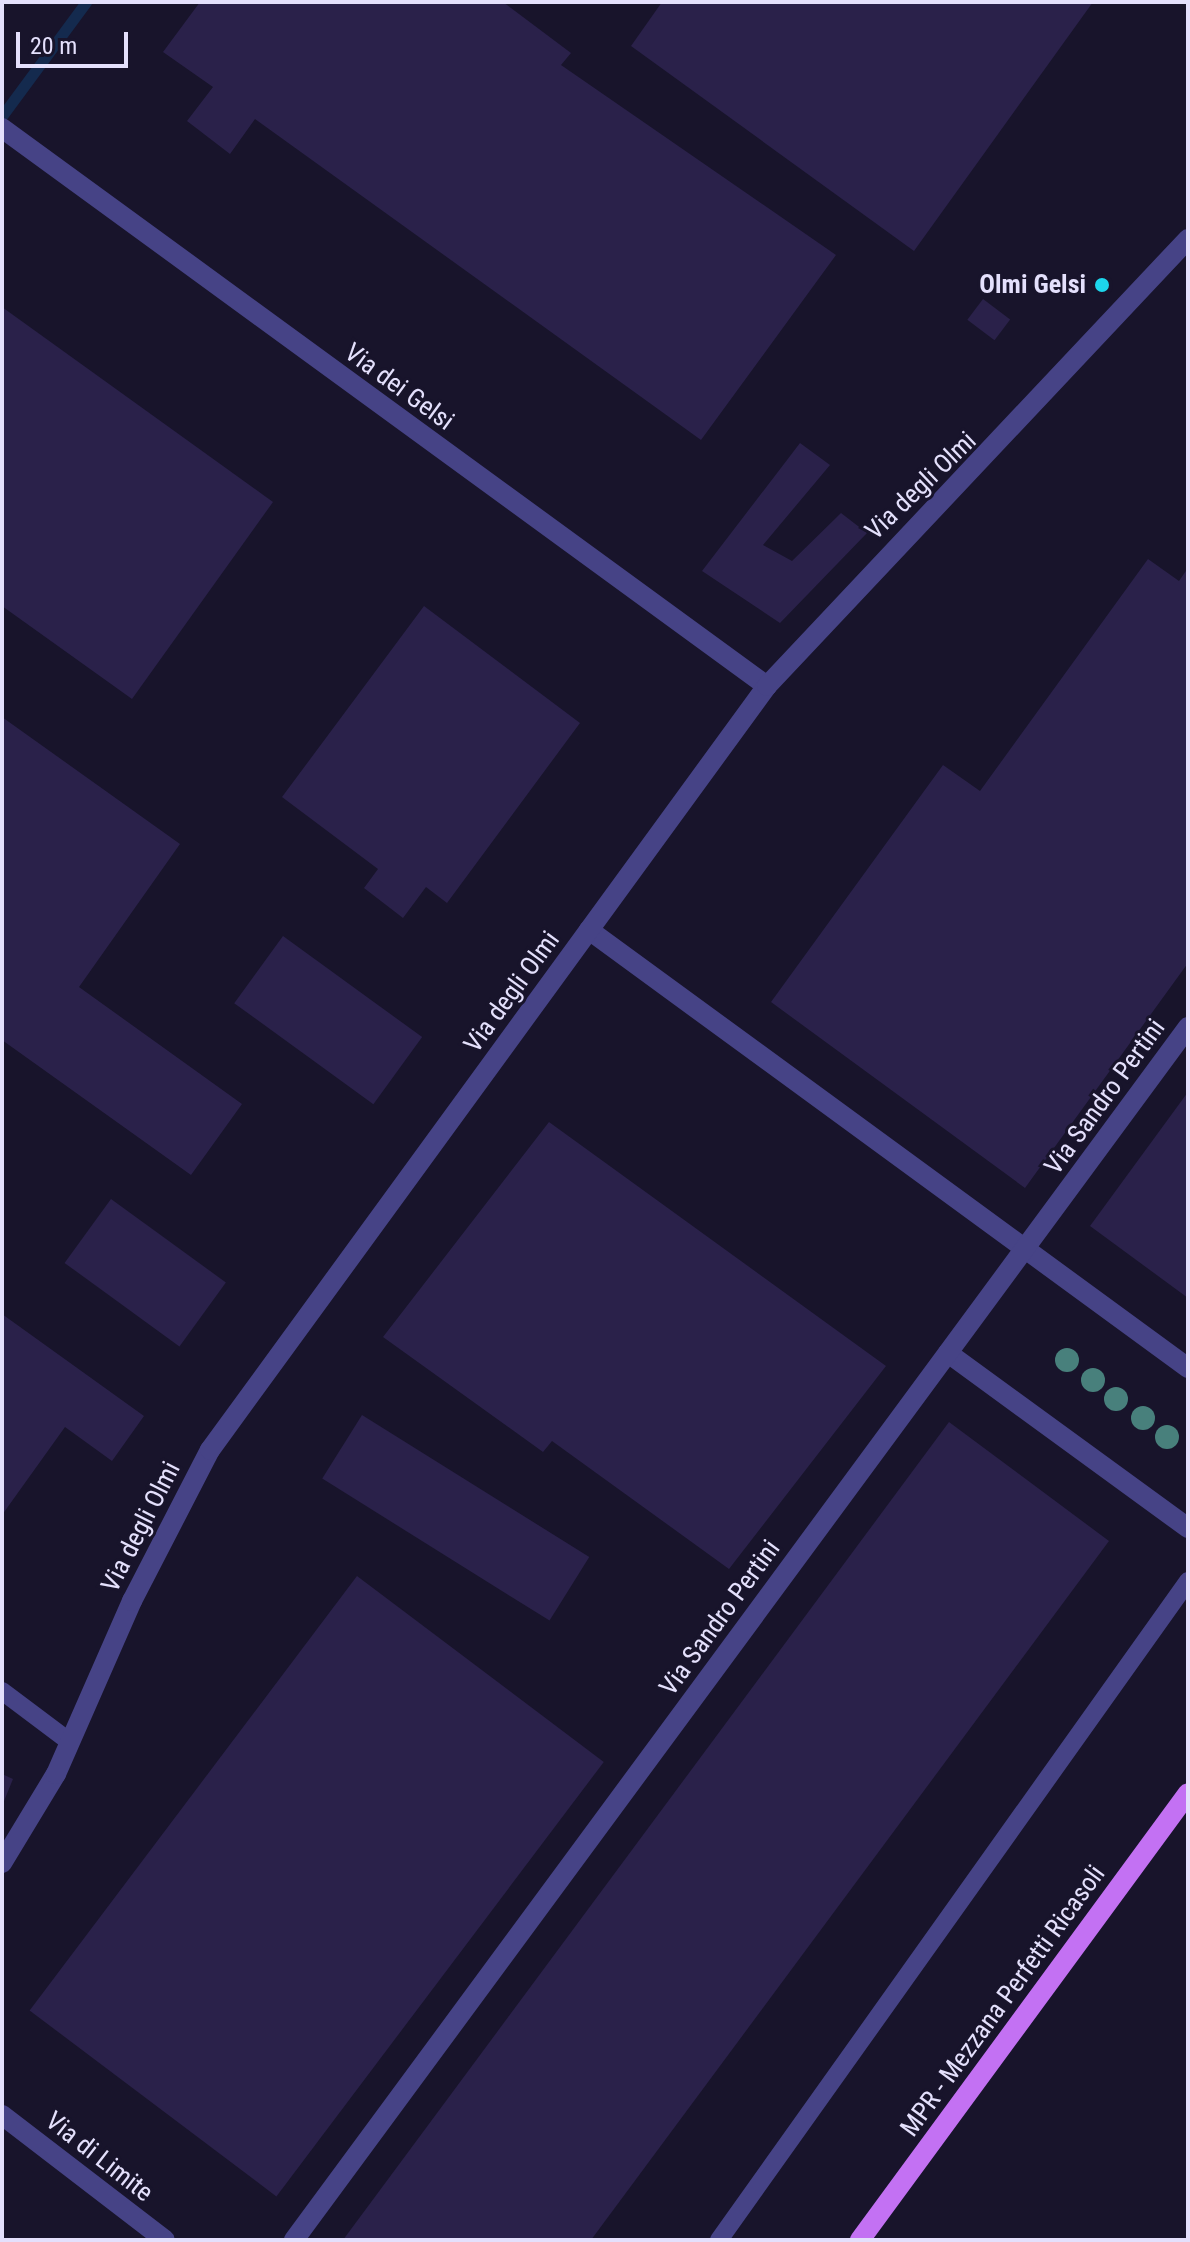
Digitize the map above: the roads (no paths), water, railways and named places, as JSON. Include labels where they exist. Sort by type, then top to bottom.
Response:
[{"type":"main road","name":"MPR - Mezzana Perfetti Ricasoli","points":[[860,2240],[1188,1793]]},
{"type":"street","name":"Via dei Gelsi","points":[[2,128],[767,686]]},
{"type":"street","name":"Via degli Olmi","points":[[2,1863],[70,1742],[210,1450],[767,686],[1188,239]]},
{"type":"street","points":[[589,930],[1188,1368]]},
{"type":"street","name":"Via Sandro Pertini","points":[[294,2240],[1188,1027]]},
{"type":"street","points":[[948,1353],[1188,1528]]},
{"type":"street","name":"Via di Limite","points":[[2,2115],[165,2240]]},
{"type":"lane","points":[[719,2240],[1188,1581]]},
{"type":"lane","points":[[2,1691],[70,1742]]},
{"type":"waterway","points":[[2,116],[86,2]]},
{"type":"place","name":"Olmi Gelsi","points":[[1102,285]]}]
